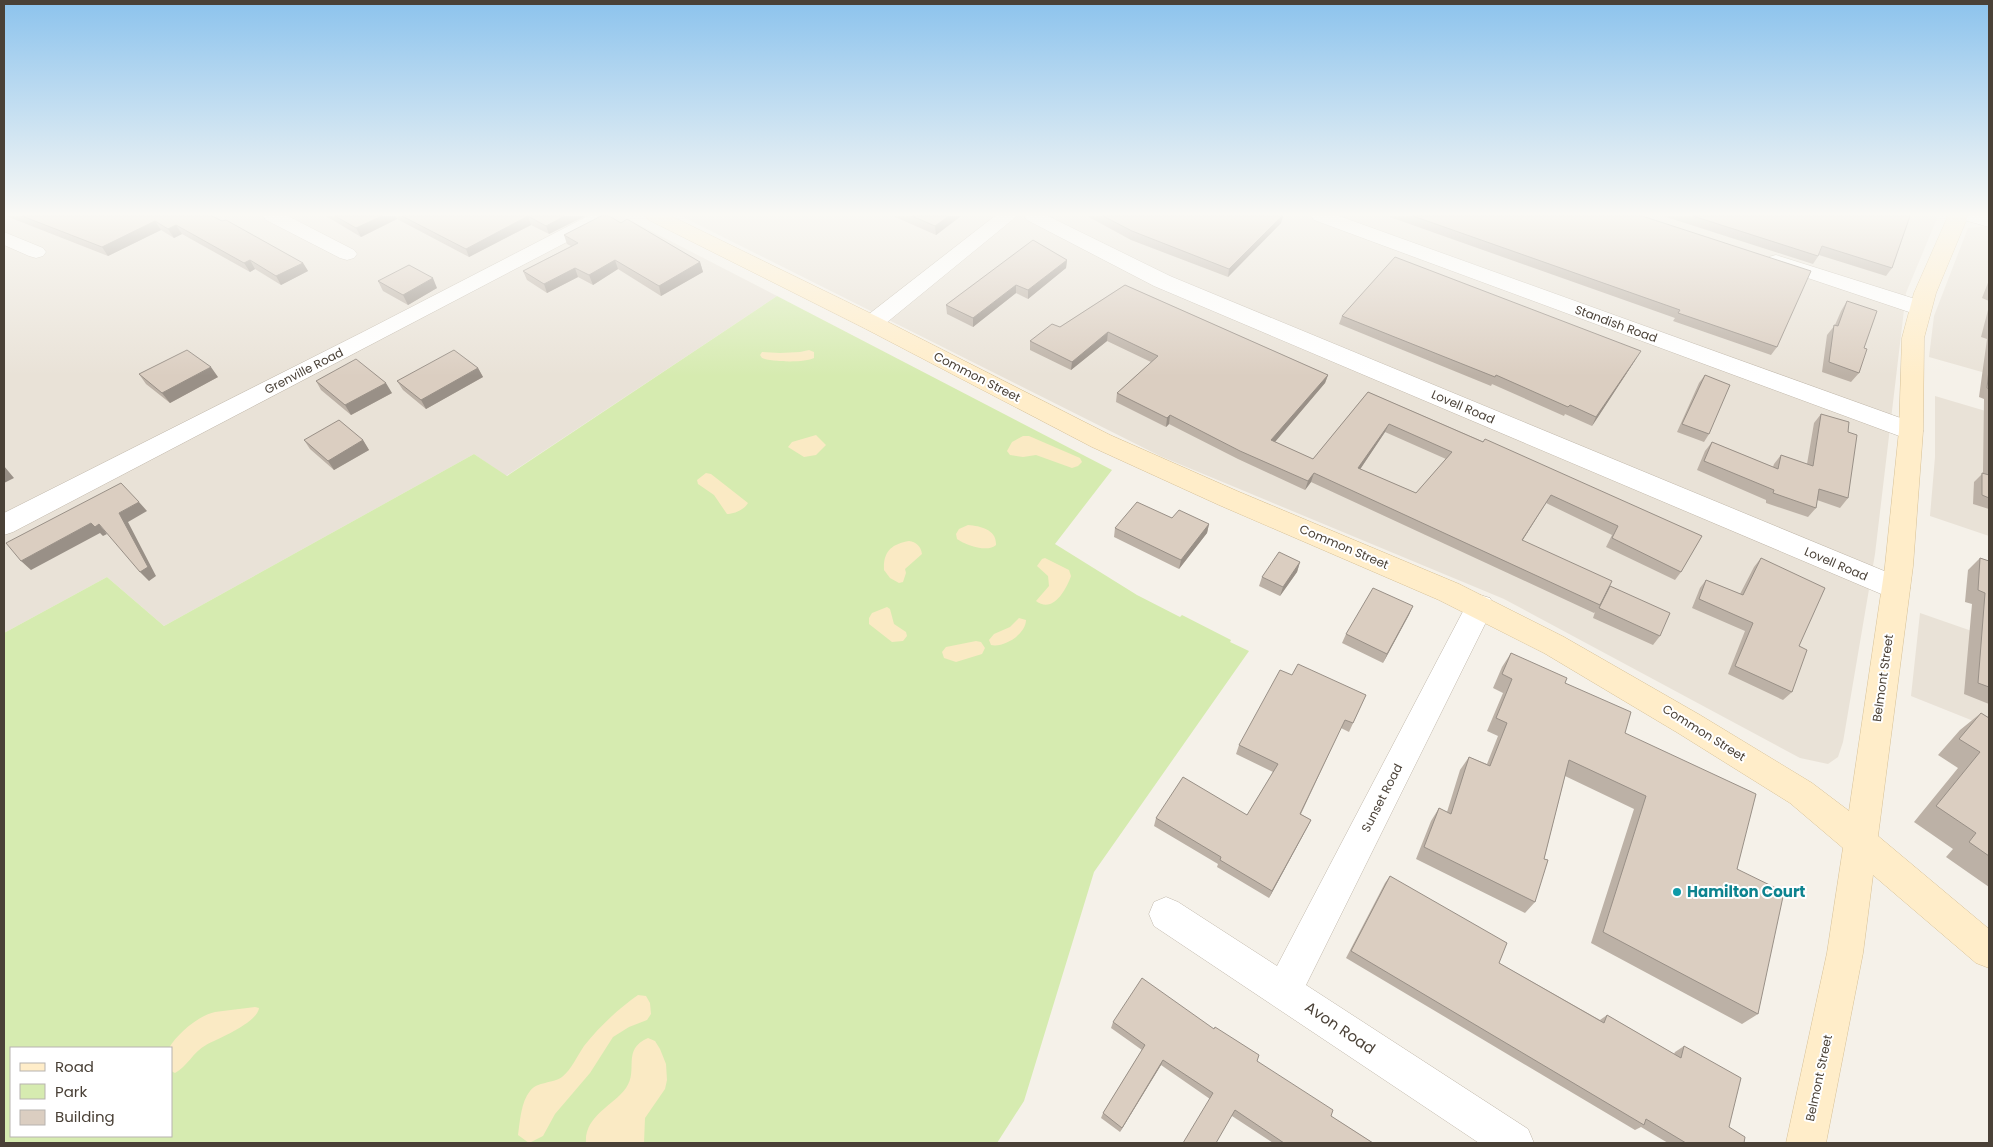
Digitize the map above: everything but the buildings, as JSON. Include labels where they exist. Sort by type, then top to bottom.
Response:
[{"type":"main road","name":"Common Street","points":[[764,270],[1061,421],[1144,461],[1480,606],[1577,658],[1706,734],[1808,798],[1912,888],[1989,951]]},
{"type":"main road","name":"Belmont Street","points":[[1806,1143],[1841,976],[1896,588],[1905,510],[1911,431],[1912,350],[1920,308],[1936,270]]},
{"type":"street","name":"Grenville Road","points":[[4,525],[500,270]]},
{"type":"street","points":[[872,323],[939,270]]},
{"type":"street","name":"Lovell Road","points":[[1138,270],[1896,588]]},
{"type":"street","name":"Standish Road","points":[[1468,270],[1911,431]]},
{"type":"street","points":[[1803,270],[1920,308]]},
{"type":"street","name":"Sunset Road","points":[[1284,990],[1480,606]]},
{"type":"street","name":"Avon Road","points":[[1166,914],[1514,1143]]},
{"type":"shaded area","points":[[4,270],[726,270],[777,296],[506,476],[474,454],[164,626],[107,577],[4,633]]},
{"type":"shaded area","points":[[788,270],[1916,270],[1906,293],[1875,554],[1843,742],[1838,757],[1828,764],[1800,758],[1504,599],[1160,456]]},
{"type":"shaded area","points":[[1952,270],[1989,270],[1989,374],[1929,357],[1934,316]]},
{"type":"shaded area","points":[[1935,396],[1989,412],[1989,536],[1930,516],[1935,457]]},
{"type":"shaded area","points":[[1920,613],[1989,637],[1989,730],[1971,720],[1911,696]]},
{"type":"green space","points":[[777,296],[1112,470],[1055,544],[1137,595],[1180,617],[1182,615],[1249,651],[1094,872],[1024,1101],[997,1143],[4,1143],[4,633],[107,577],[164,626],[474,454],[507,476]]},
{"type":"sand","points":[[809,350],[814,352],[814,358],[803,361],[773,360],[762,358],[760,355],[762,352],[780,353]]},
{"type":"sand","points":[[816,435],[826,445],[816,455],[804,457],[788,447],[792,442]]},
{"type":"sand","points":[[1023,436],[1029,436],[1080,458],[1082,462],[1072,468],[1036,455],[1023,457],[1010,455],[1007,451],[1012,442]]},
{"type":"sand","points":[[706,473],[711,474],[748,503],[744,508],[727,514],[714,495],[698,484],[697,480]]},
{"type":"sand","points":[[968,525],[978,526],[991,532],[996,540],[996,545],[982,548],[965,544],[957,539],[956,534],[959,529]]},
{"type":"sand","points":[[909,541],[918,545],[922,554],[905,569],[906,573],[903,582],[899,583],[890,578],[884,570],[885,558],[893,546]]},
{"type":"sand","points":[[1045,558],[1069,570],[1071,576],[1066,588],[1058,599],[1048,605],[1036,601],[1049,586],[1048,576],[1037,566]]},
{"type":"sand","points":[[887,607],[890,609],[894,624],[906,632],[907,636],[903,641],[892,642],[869,624],[869,618],[872,613]]},
{"type":"sand","points":[[1019,618],[1026,620],[1018,635],[1008,642],[991,645],[989,640],[994,634],[1010,627]]},
{"type":"sand","points":[[976,641],[981,642],[985,648],[982,654],[956,662],[944,658],[942,652],[946,647]]},
{"type":"sand","points":[[638,995],[646,996],[650,1003],[651,1014],[647,1020],[629,1027],[613,1037],[590,1073],[555,1114],[543,1136],[529,1143],[518,1135],[523,1106],[530,1091],[541,1084],[562,1077],[596,1032],[616,1012]]},
{"type":"sand","points":[[259,1008],[257,1014],[252,1019],[237,1030],[201,1048],[183,1067],[175,1073],[172,1072],[172,1047],[170,1047],[189,1026],[202,1017],[215,1012]]},
{"type":"sand","points":[[648,1038],[655,1041],[660,1049],[666,1064],[667,1080],[665,1089],[645,1118],[644,1143],[586,1143],[587,1134],[594,1118],[626,1088],[630,1081],[635,1048]]},
{"type":"place","name":"Hamilton Court","points":[[1677,892]]}]
